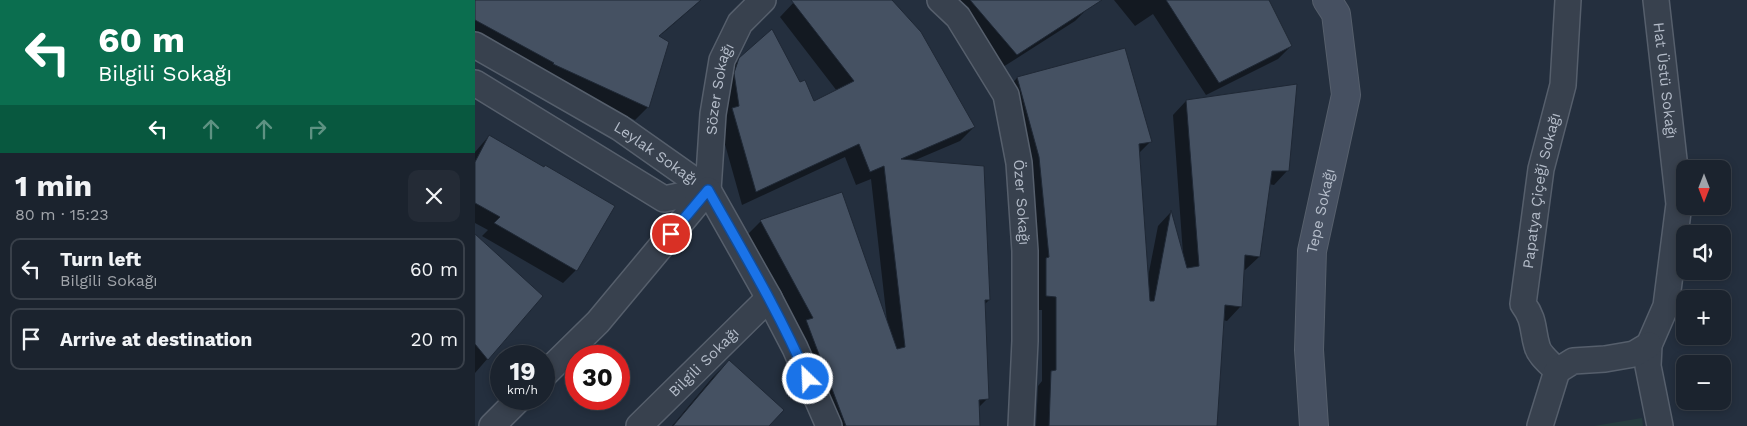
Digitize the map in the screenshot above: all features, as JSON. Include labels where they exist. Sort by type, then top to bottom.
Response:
[{"type":"main road","name":"Tepe Sokağı","points":[[1314,426],[1309,350],[1312,251],[1346,95],[1336,14],[1327,0]]},
{"type":"street","name":"Sözer Sokağı","points":[[708,190],[713,114],[722,60],[741,23],[763,0]]},
{"type":"street","name":"Özer Sokağı","points":[[940,0],[958,17],[1006,95],[1019,163],[1025,251],[1025,341],[1021,426]]},
{"type":"street","name":"Papatya Çiçeği Sokağı","points":[[1557,371],[1537,348],[1534,327],[1523,304],[1541,169],[1563,85],[1568,0]]},
{"type":"street","name":"Hat Üstü Sokağı","points":[[1656,0],[1679,204],[1666,306],[1649,345],[1648,366],[1660,426]]},
{"type":"street","name":"Leylak Sokağı","points":[[475,45],[620,128],[708,190]]},
{"type":"street","name":"Leylak Sokağı","points":[[475,83],[664,198],[708,190]]},
{"type":"street","points":[[555,364],[598,322],[708,190],[795,348],[829,426]]},
{"type":"street","name":"Bilgili Sokağı","points":[[639,426],[769,298]]},
{"type":"street","points":[[1541,426],[1557,371],[1573,360],[1605,359],[1634,354],[1649,345]]},
{"type":"street","points":[[492,426],[508,410]]},
{"type":"green space","points":[[1642,418],[1643,426],[1594,426]]},
{"type":"building","points":[[475,0],[701,0],[659,36],[669,42],[649,108],[553,64],[475,20]]},
{"type":"building","points":[[791,0],[892,0],[921,32],[975,127],[901,159],[984,166],[990,300],[985,300],[989,399],[979,400],[980,426],[846,426],[806,320],[813,318],[760,220],[842,192],[897,349],[905,347],[884,166],[870,172],[859,144],[756,192],[732,108],[739,106],[734,73],[739,58],[772,29],[800,82],[805,80],[814,101],[854,81]]},
{"type":"building","points":[[970,0],[1102,0],[1017,55]]},
{"type":"building","points":[[1166,0],[1269,0],[1292,46],[1219,83]]},
{"type":"building","points":[[1125,48],[1152,142],[1139,144],[1150,301],[1154,301],[1171,210],[1187,268],[1199,266],[1186,100],[1297,84],[1289,171],[1272,171],[1260,257],[1245,255],[1242,307],[1225,305],[1217,426],[1049,426],[1051,371],[1056,370],[1056,297],[1046,296],[1046,258],[1049,257],[1039,157],[1017,77]]},
{"type":"building","points":[[489,135],[615,206],[577,271],[494,223],[500,217],[475,203],[475,162]]},
{"type":"building","points":[[475,234],[543,296],[501,345],[490,345],[490,358],[488,360],[475,344]]},
{"type":"building","points":[[729,360],[784,410],[769,426],[673,426]]},
{"type":"route","points":[[671,234],[708,190],[769,298],[795,348],[808,379]]}]
